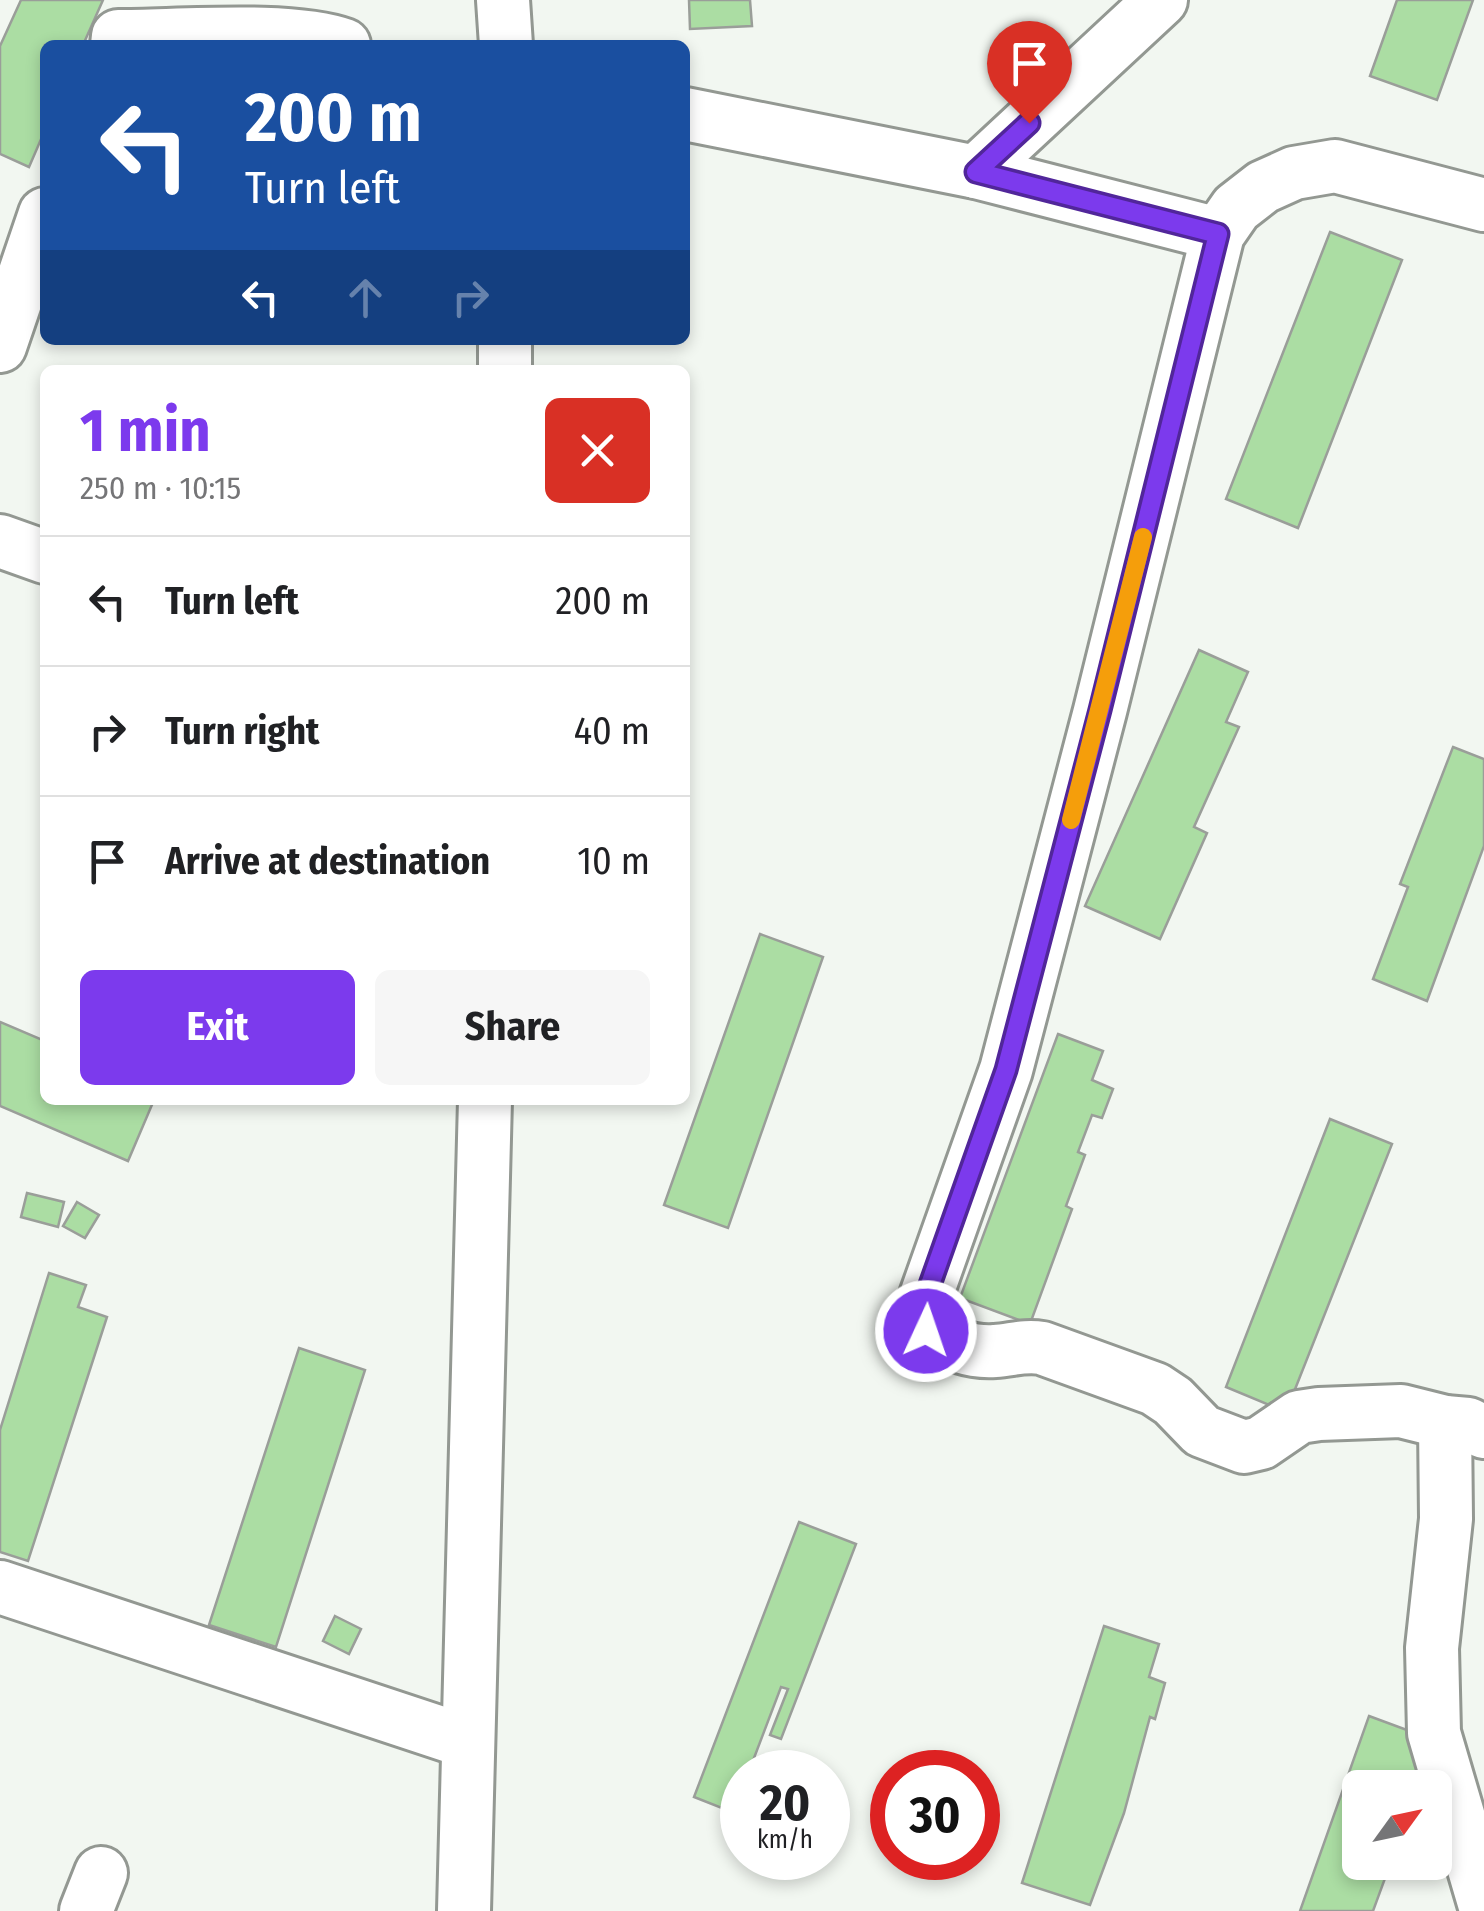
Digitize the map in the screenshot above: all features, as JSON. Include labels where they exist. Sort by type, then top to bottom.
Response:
[{"type":"street","points":[[503,0],[506,40]]},
{"type":"street","points":[[976,172],[1162,0]]},
{"type":"street","points":[[117,40],[118,36],[331,40]]},
{"type":"street","points":[[690,115],[976,172],[1218,234]]},
{"type":"street","points":[[1484,205],[1335,166],[1294,173],[1264,187],[1236,208],[1218,234],[1006,1070],[921,1310],[926,1331],[940,1340],[981,1352],[1026,1345],[1042,1348],[1154,1390],[1173,1401],[1202,1431],[1244,1446],[1261,1443],[1299,1417],[1319,1414],[1401,1410],[1465,1427],[1446,1519],[1432,1648],[1434,1733],[1484,1903]]},
{"type":"street","points":[[0,346],[40,229]]},
{"type":"street","points":[[0,541],[40,555]]},
{"type":"street","points":[[464,1911],[485,1105]]},
{"type":"street","points":[[0,1587],[468,1742]]},
{"type":"building","points":[[21,0],[103,0],[85,40],[40,40],[40,142],[29,167],[0,154],[0,46]]},
{"type":"building","points":[[689,0],[750,0],[752,26],[690,29]]},
{"type":"building","points":[[1397,0],[1473,0],[1437,100],[1370,76]]},
{"type":"building","points":[[1330,232],[1402,260],[1298,528],[1226,499]]},
{"type":"building","points":[[1199,650],[1248,672],[1226,722],[1239,727],[1194,827],[1207,833],[1160,939],[1085,906]]},
{"type":"building","points":[[1453,747],[1484,759],[1484,846],[1427,1001],[1373,979],[1408,887],[1400,884]]},
{"type":"building","points":[[760,934],[823,957],[728,1228],[664,1205]]},
{"type":"building","points":[[0,1022],[40,1039],[40,1105],[152,1105],[128,1161],[0,1106]]},
{"type":"building","points":[[1058,1034],[1103,1051],[1092,1080],[1113,1089],[1102,1118],[1092,1115],[1078,1152],[1085,1155],[1066,1206],[1072,1209],[1030,1324],[960,1298]]},
{"type":"building","points":[[1330,1119],[1392,1144],[1286,1412],[1226,1387]]},
{"type":"building","points":[[27,1193],[64,1202],[58,1227],[21,1217]]},
{"type":"building","points":[[77,1202],[99,1215],[85,1238],[63,1226]]},
{"type":"building","points":[[49,1273],[86,1285],[78,1307],[107,1317],[28,1561],[0,1552],[0,1430]]},
{"type":"building","points":[[299,1348],[365,1370],[276,1647],[209,1625]]},
{"type":"building","points":[[799,1522],[856,1544],[781,1739],[770,1735],[788,1689],[781,1687],[757,1750],[720,1750],[720,1807],[694,1797]]},
{"type":"building","points":[[335,1616],[361,1629],[349,1654],[323,1641]]},
{"type":"building","points":[[1104,1626],[1159,1644],[1149,1677],[1165,1683],[1155,1719],[1150,1717],[1124,1813],[1090,1905],[1022,1883]]},
{"type":"building","points":[[1369,1716],[1434,1740],[1423,1770],[1350,1770]]},
{"type":"building","points":[[1342,1792],[1342,1880],[1384,1880],[1373,1911],[1300,1911]]},
{"type":"slow traffic","points":[[1071,820],[1143,537]]},
{"type":"route","points":[[926,1331],[921,1310],[1006,1070],[1218,234],[976,172],[1029,123]]}]
